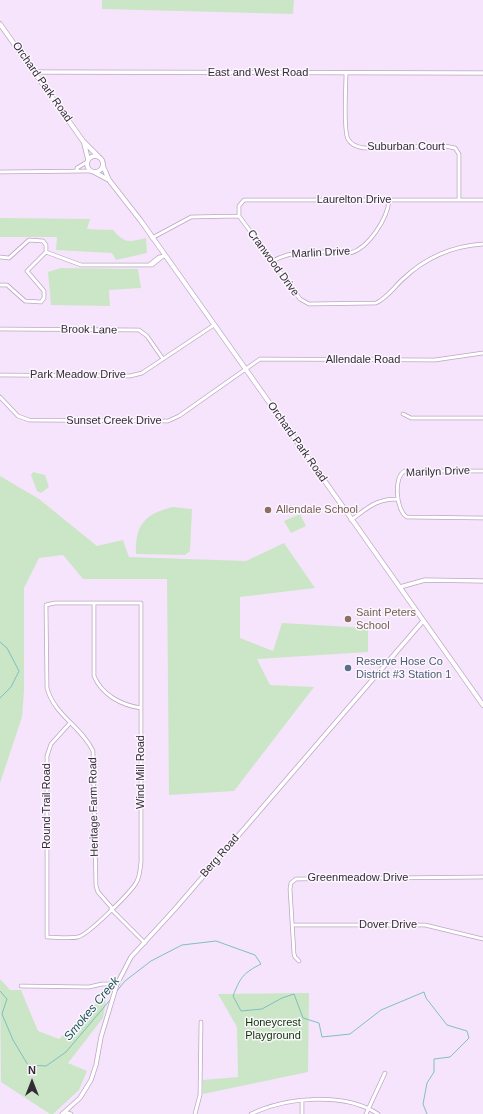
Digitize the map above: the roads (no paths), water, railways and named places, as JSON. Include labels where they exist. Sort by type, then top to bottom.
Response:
[{"type":"main road","name":"Orchard Park Road","points":[[0,24],[83,141],[98,156]]},
{"type":"main road","name":"Orchard Park Road","points":[[83,141],[87,151],[87,160]]},
{"type":"main road","points":[[93,156],[98,156],[102,160],[103,166],[100,170],[92,172],[86,166],[87,160],[93,156]]},
{"type":"main road","name":"Orchard Park Road","points":[[103,166],[109,180],[246,369],[483,704]]},
{"type":"main road","name":"Orchard Park Road","points":[[92,172],[109,180]]},
{"type":"street","name":"East and West Road","points":[[33,72],[483,73]]},
{"type":"street","name":"Suburban Court","points":[[346,73],[346,132],[350,142],[356,146],[364,148],[445,146],[455,148],[459,154],[459,200]]},
{"type":"street","points":[[76,171],[77,168],[87,160]]},
{"type":"street","points":[[0,172],[92,172]]},
{"type":"street","name":"Laurelton Drive","points":[[239,216],[238,206],[244,200],[483,200]]},
{"type":"street","name":"Marlin Drive","points":[[273,262],[287,255],[298,252],[350,252],[357,250],[382,223],[387,212],[388,200]]},
{"type":"street","points":[[152,238],[191,216],[239,216]]},
{"type":"street","name":"Cranwood Drive","points":[[239,216],[300,299],[306,303],[374,304],[382,299],[409,273],[433,257],[464,246],[483,244]]},
{"type":"street","points":[[0,258],[9,258],[29,240],[42,241],[46,245],[46,252],[27,271],[44,291],[44,298],[41,302],[25,301],[7,284],[0,284]]},
{"type":"street","points":[[46,252],[81,265],[149,265],[159,257],[163,256]]},
{"type":"street","name":"Park Meadow Drive","points":[[0,376],[130,376],[142,374],[214,325]]},
{"type":"street","name":"Brook Lane","points":[[0,329],[139,330],[147,336],[163,359]]},
{"type":"street","name":"Allendale Road","points":[[246,369],[260,359],[435,360],[483,353]]},
{"type":"street","name":"Sunset Creek Drive","points":[[0,397],[18,416],[29,420],[168,421],[179,416],[246,369]]},
{"type":"street","points":[[403,414],[411,418],[483,418]]},
{"type":"street","name":"Marilyn Drive","points":[[398,499],[398,476],[404,471],[483,471]]},
{"type":"street","points":[[352,520],[375,502],[385,499],[398,499],[402,513],[411,518],[483,518]]},
{"type":"street","points":[[400,587],[425,580],[483,581]]},
{"type":"street","name":"Heritage Farm Road","points":[[94,603],[55,602],[46,605],[48,688],[50,698],[70,723],[88,742],[93,751],[96,886],[101,896],[112,909],[145,943]]},
{"type":"street","points":[[94,603],[94,676],[98,684],[117,701],[126,705],[141,708]]},
{"type":"street","name":"Wind Mill Road","points":[[47,897],[47,937],[78,937],[88,932],[137,882],[141,862],[141,603],[94,603]]},
{"type":"street","name":"Berg Road","points":[[63,1113],[80,1098],[94,1073],[99,1057],[102,1037],[117,984],[131,957],[145,943],[423,621]]},
{"type":"street","name":"Round Trail Road","points":[[47,897],[47,756],[51,744],[70,723]]},
{"type":"street","name":"Greenmeadow Drive","points":[[299,960],[294,954],[290,886],[293,881],[299,878],[483,878]]},
{"type":"street","name":"Dover Drive","points":[[292,926],[425,925],[483,939]]},
{"type":"street","points":[[21,986],[89,987],[102,984],[117,984]]},
{"type":"street","points":[[195,1114],[200,1095],[200,1022]]},
{"type":"street","points":[[366,1114],[385,1073]]},
{"type":"street","points":[[302,1100],[302,1114]]},
{"type":"street","points":[[251,1114],[279,1104],[302,1100],[346,1101],[368,1108],[378,1114]]},
{"type":"street","points":[[63,1113],[70,1114]]},
{"type":"waterway","name":"Smokes Creek","points":[[0,642],[7,648],[19,671],[11,687],[0,698]]},
{"type":"waterway","name":"Smokes Creek","points":[[116,992],[125,981],[151,961],[182,945],[216,941],[255,955],[261,964],[246,973],[240,980],[235,990],[233,996],[241,1011],[262,1009],[282,998],[294,994],[303,1018],[319,1023],[322,1037],[350,1034],[381,1010],[424,992],[426,998],[447,1025],[467,1031],[469,1038],[450,1057],[434,1059],[434,1072],[427,1083],[423,1104],[427,1114]]},
{"type":"waterway","name":"Smokes Creek","points":[[0,991],[7,999],[2,1014],[13,1040],[28,1065],[46,1066],[66,1052],[110,1000]]},
{"type":"place","name":"Allendale School","points":[[268,510]]},
{"type":"place","name":"Saint Peters School","points":[[348,619]]},
{"type":"place","name":"Reserve Hose Co District #3 Station 1","points":[[348,668]]},
{"type":"park label","name":"Honeycrest Playground","points":[[273,1029]]}]
